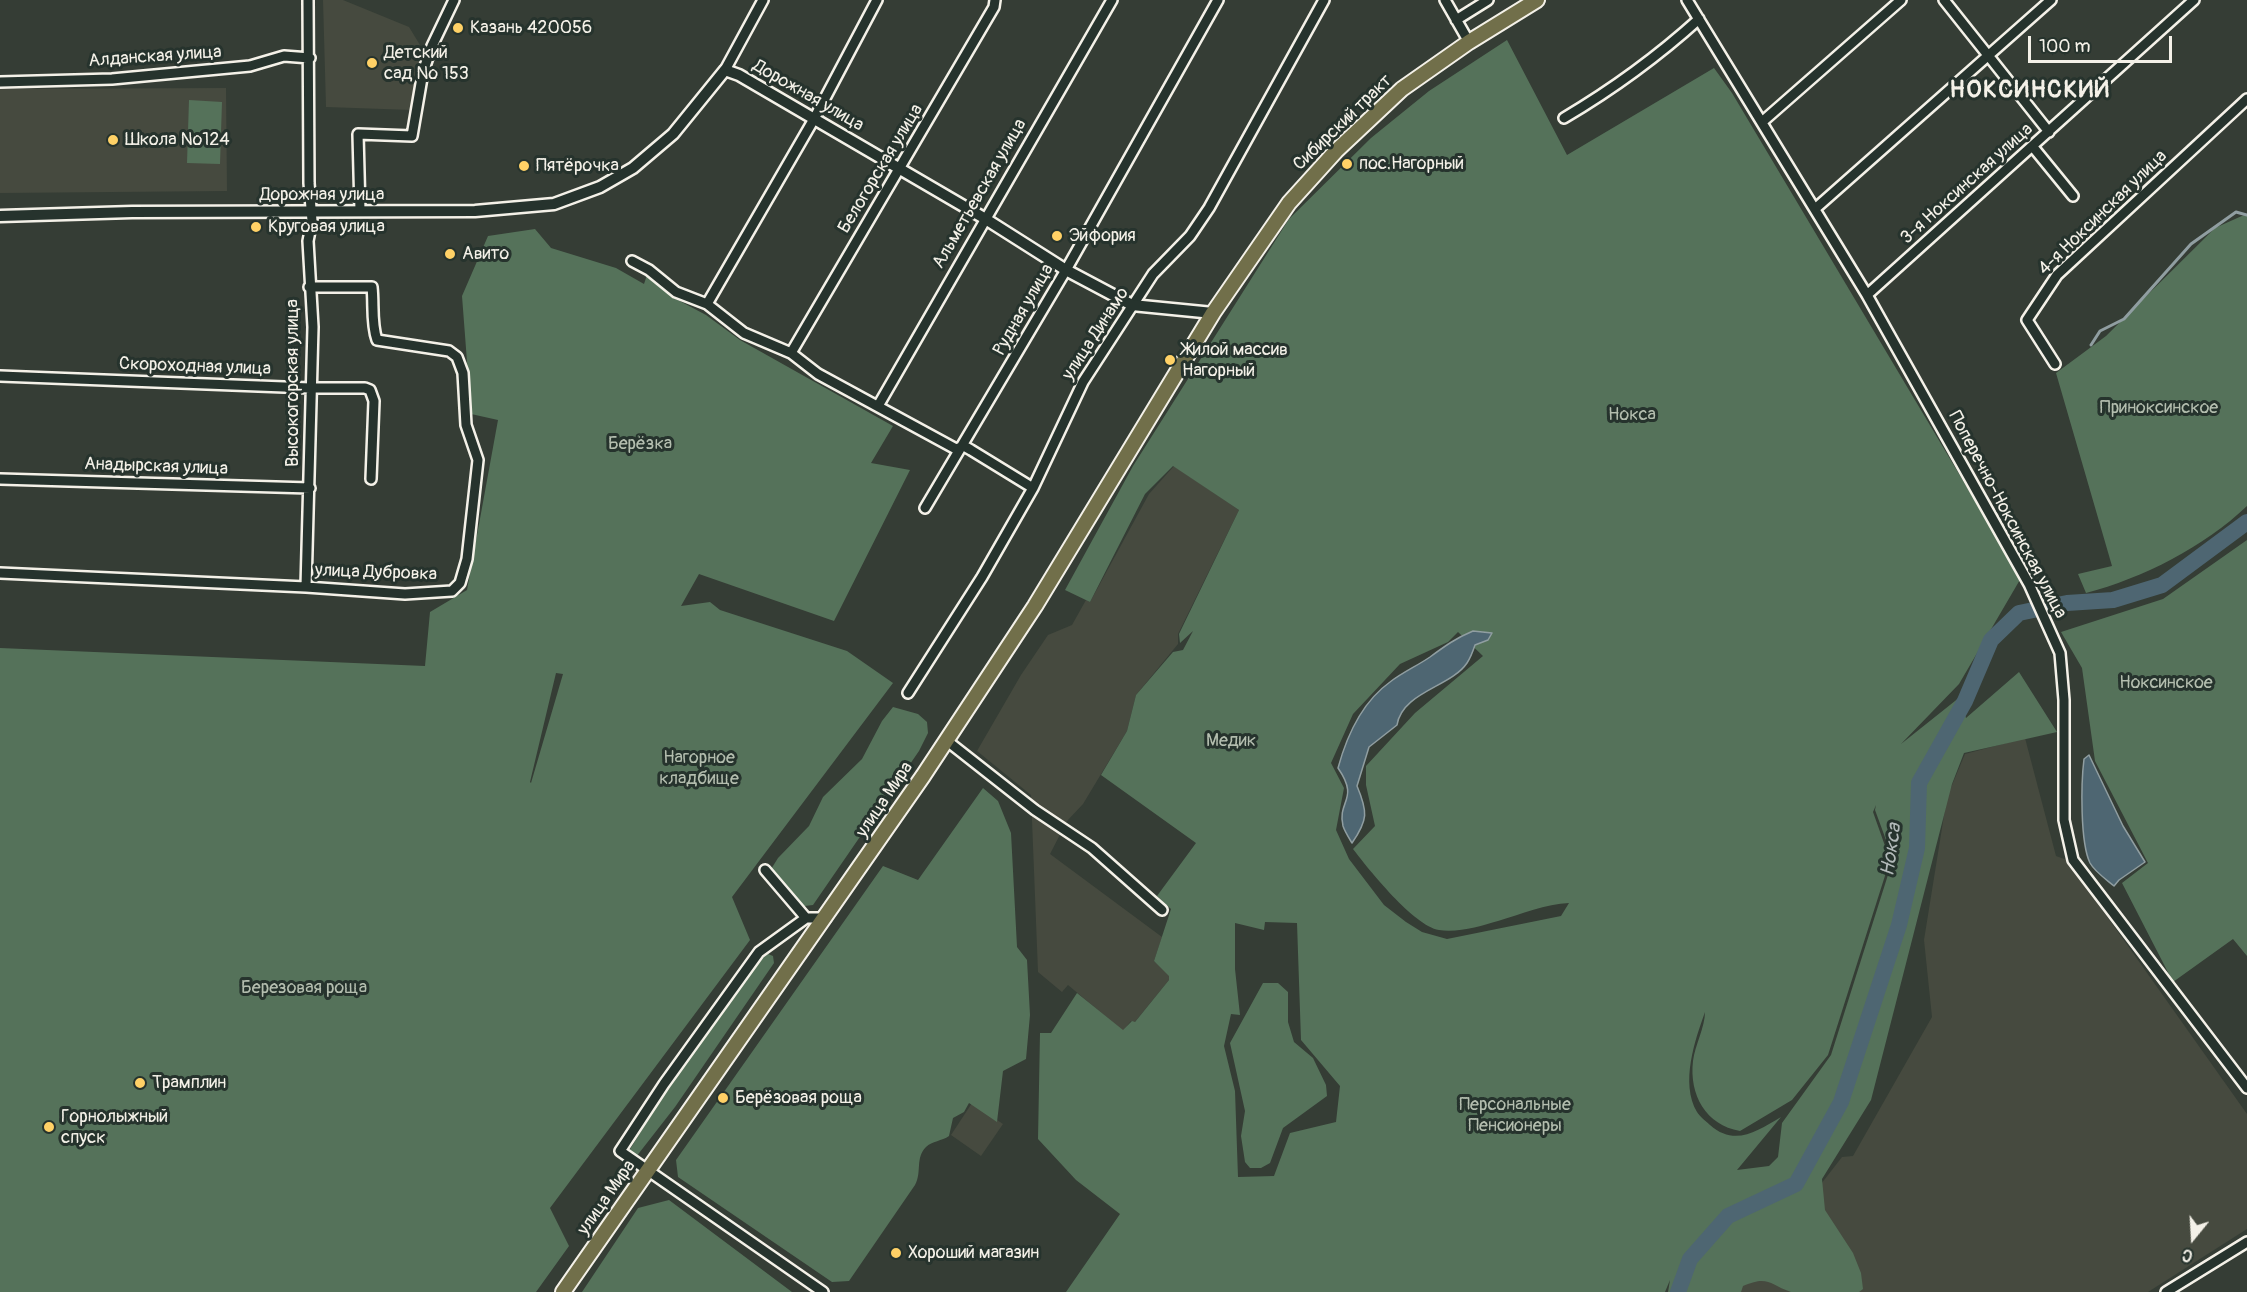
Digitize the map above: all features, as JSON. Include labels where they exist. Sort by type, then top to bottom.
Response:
[{"type":"main road","name":"Сибирский тракт","points":[[1213,313],[1289,203],[1336,151],[1402,89],[1470,42],[1537,0]]},
{"type":"main road","name":"улица Мира","points":[[563,1292],[826,918],[1035,606],[1213,313]]},
{"type":"street","name":"Высокогорская улица","points":[[306,587],[313,327],[308,242],[312,221],[310,212],[308,0]]},
{"type":"street","points":[[360,211],[358,134],[412,136],[423,72],[432,46],[454,0]]},
{"type":"street","points":[[724,70],[763,0]]},
{"type":"street","points":[[707,304],[814,119],[877,0]]},
{"type":"street","name":"Белогорская улица","points":[[791,354],[959,70],[994,7],[995,0]]},
{"type":"street","name":"Альметьевская улица","points":[[878,406],[984,218],[1112,0]]},
{"type":"street","name":"Рудная улица","points":[[925,508],[964,446],[1066,270],[1218,0]]},
{"type":"street","name":"улица Динамо","points":[[908,693],[982,577],[1033,488],[1083,382],[1153,274],[1190,236],[1209,208],[1324,0]]},
{"type":"street","points":[[1445,0],[1470,42]]},
{"type":"street","points":[[1456,20],[1488,0]]},
{"type":"street","name":"Поперечно-Ноксинская улица","points":[[1687,0],[1816,208],[2030,584],[2060,653],[2065,722],[2064,820],[2073,860],[2247,1088]]},
{"type":"street","points":[[1762,122],[1901,0]]},
{"type":"street","points":[[1944,0],[2049,132]]},
{"type":"street","points":[[1816,208],[2051,0]]},
{"type":"street","name":"3-я Ноксинская улица","points":[[1867,295],[2194,0]]},
{"type":"street","points":[[1564,118],[1612,89],[1663,51],[1699,19]]},
{"type":"street","name":"Алданская улица","points":[[0,82],[112,79],[250,66],[284,56],[310,58]]},
{"type":"street","name":"Дорожная улица","points":[[0,216],[528,209],[574,198],[633,168],[673,134],[724,70],[739,75],[984,218],[1066,270],[1132,305],[1213,313]]},
{"type":"street","name":"4-я Ноксинская улица","points":[[2055,364],[2027,320],[2057,275],[2247,99]]},
{"type":"street","points":[[2033,147],[2073,196]]},
{"type":"street","points":[[632,261],[649,270],[676,292],[707,304],[744,333],[791,354],[818,374],[878,406],[892,417],[956,449],[964,446],[1033,488]]},
{"type":"street","name":"улица Дубровка","points":[[0,573],[306,587],[405,594],[452,591],[460,583],[467,559],[478,460],[466,425],[463,373],[457,357],[449,351],[377,340],[373,328],[375,307],[372,287],[309,287]]},
{"type":"street","name":"Скороходная улица","points":[[0,376],[370,390],[374,400],[371,479]]},
{"type":"street","name":"Анадырская улица","points":[[0,479],[310,488]]},
{"type":"street","points":[[946,740],[1032,808],[1092,848],[1162,910]]},
{"type":"street","points":[[765,870],[806,918]]},
{"type":"street","points":[[823,1292],[620,1151],[664,1084],[759,952],[806,918],[826,918]]},
{"type":"street","points":[[2166,1292],[2247,1242]]},
{"type":"shaded area","name":"Детский сад № 153","points":[[323,0],[343,0],[409,27],[420,45],[418,81],[412,110],[326,107]]},
{"type":"shaded area","name":"Школа №124","points":[[226,88],[227,191],[0,193],[0,89]]},
{"type":"shaded area","points":[[1174,466],[1239,510],[1178,634],[1178,644],[1136,695],[1127,731],[1083,804],[1067,821],[1050,854],[1162,937],[1154,961],[1170,976],[1169,980],[1134,1023],[1131,1021],[1123,1031],[1068,985],[1062,992],[1038,972],[1031,795],[977,751],[1021,675],[1048,635],[1072,625],[1086,600],[1090,602],[1149,494]]},
{"type":"shaded area","points":[[2025,738],[2056,856],[2067,860],[2247,1114],[2247,1229],[2148,1292],[1737,1292],[1842,1157],[1853,1156],[1932,1017],[1924,940],[1947,797],[1965,754]]},
{"type":"shaded area","points":[[972,1103],[1003,1124],[981,1156],[951,1135]]},
{"type":"green space","points":[[1507,40],[1567,155],[1714,68],[1732,93],[2021,578],[1959,684],[1901,744],[1960,697],[1966,718],[2019,672],[2057,732],[1964,753],[1952,784],[1871,1100],[1822,1179],[1825,1210],[1853,1253],[1861,1273],[1863,1289],[1859,1292],[1791,1292],[1773,1284],[1758,1281],[1743,1286],[1741,1292],[1668,1292],[1670,1280],[1665,1292],[1066,1292],[1120,1214],[1076,1180],[1038,1139],[1040,1033],[1051,1033],[1077,993],[1123,1030],[1132,1021],[1135,1022],[1169,980],[1169,976],[1154,961],[1171,909],[1157,896],[1196,843],[1101,775],[1127,731],[1136,695],[1173,652],[1183,650],[1193,631],[1180,643],[1179,634],[1239,510],[1173,466],[1145,494],[1090,602],[1065,590],[1133,466],[1289,219],[1371,138],[1429,91]],"holes":[[[1458,632],[1483,656],[1415,713],[1366,766],[1366,785],[1375,826],[1353,849],[1405,908],[1417,919],[1439,930],[1454,931],[1469,928],[1542,907],[1569,903],[1561,916],[1447,939],[1422,932],[1384,905],[1349,859],[1336,830],[1344,788],[1331,763],[1353,714],[1400,664],[1448,642]],[[1876,805],[1875,810],[1893,859],[1831,1055],[1782,1123],[1778,1157],[1769,1166],[1737,1170],[1781,1117],[1755,1131],[1737,1136],[1719,1132],[1698,1114],[1692,1101],[1689,1075],[1697,1035],[1705,1012],[1693,1061],[1692,1074],[1697,1097],[1709,1115],[1728,1128],[1740,1131],[1792,1100],[1828,1055],[1890,860],[1873,812]],[[1265,922],[1297,923],[1301,1040],[1340,1086],[1336,1122],[1290,1133],[1274,1176],[1238,1177],[1235,1091],[1224,1046],[1231,1014],[1240,1015],[1235,969],[1235,923],[1264,930]]]},
{"type":"green space","points":[[189,100],[222,102],[220,164],[187,163]]},
{"type":"green space","name":"Приноксинское","points":[[2244,215],[2247,216],[2247,506],[2212,535],[2172,559],[2129,579],[2086,593],[2078,574],[2112,566],[2056,373],[2106,336],[2215,228]]},
{"type":"green space","name":"Березовая роща","points":[[535,229],[551,248],[616,268],[644,284],[647,275],[676,299],[706,315],[740,340],[893,426],[871,463],[910,470],[834,621],[699,574],[681,606],[710,602],[720,610],[847,651],[893,683],[732,897],[750,940],[550,1208],[569,1246],[536,1292],[0,1292],[0,648],[425,666],[430,612],[467,590],[498,420],[471,414],[462,296],[488,236]],"holes":[[[556,673],[563,674],[531,783]]]},
{"type":"green space","name":"Ноксинское","points":[[2247,540],[2247,956],[2233,939],[2173,982],[2122,883],[2148,863],[2095,761],[2082,668],[2061,632],[2163,599]]},
{"type":"green space","points":[[893,707],[918,714],[927,722],[928,733],[919,751],[813,905],[796,907],[778,892],[768,874],[778,858],[809,826],[823,797],[862,759],[882,721]]},
{"type":"green space","points":[[983,788],[998,801],[1011,833],[1017,947],[1027,960],[1030,1015],[1026,1059],[1003,1071],[997,1122],[969,1103],[964,1112],[953,1118],[949,1136],[928,1145],[923,1151],[915,1185],[849,1281],[832,1282],[678,1177],[676,1160],[883,866],[918,880]]},
{"type":"green space","points":[[768,954],[773,956],[774,963],[675,1107],[636,1157],[629,1151],[688,1054],[762,957]]},
{"type":"green space","points":[[1263,983],[1278,983],[1288,992],[1288,1022],[1294,1042],[1313,1058],[1326,1085],[1327,1096],[1283,1128],[1270,1163],[1261,1168],[1250,1168],[1245,1162],[1241,1136],[1245,1111],[1230,1043]]},
{"type":"green space","points":[[669,1200],[792,1292],[582,1292],[638,1208]]},
{"type":"water","points":[[1473,631],[1492,633],[1488,640],[1475,645],[1468,661],[1460,671],[1417,697],[1401,714],[1397,725],[1369,747],[1357,786],[1363,803],[1364,822],[1352,843],[1343,826],[1343,810],[1348,794],[1338,768],[1357,720],[1371,699],[1390,682],[1451,642]]},
{"type":"water","points":[[2089,755],[2123,826],[2145,862],[2114,886],[2090,863],[2084,841],[2082,782],[2084,759]]},
{"type":"waterway","points":[[2091,345],[2100,331],[2124,319],[2191,244],[2236,212],[2247,215]]},
{"type":"waterway","name":"Нокса","points":[[1678,1292],[1690,1259],[1728,1216],[1796,1184],[1841,1102],[1899,925],[1917,848],[1919,783],[1965,701],[1991,640],[2019,613],[2067,603],[2113,600],[2162,585],[2247,522]]},
{"type":"place","name":"Казань 420056","points":[[458,28]]},
{"type":"place","name":"Детский сад № 153","points":[[372,63]]},
{"type":"place","name":"Школа №124","points":[[113,140]]},
{"type":"place","name":"пос.Нагорный","points":[[1347,164]]},
{"type":"place","name":"Пятёрочка","points":[[524,166]]},
{"type":"place","name":"Круговая улица","points":[[256,227]]},
{"type":"place","name":"Эйфория","points":[[1057,236]]},
{"type":"place","name":"Авито","points":[[450,254]]},
{"type":"place","name":"Жилой массив Нагорный","points":[[1170,360]]},
{"type":"place","name":"Трамплин","points":[[140,1083]]},
{"type":"place","name":"Берёзовая роща","points":[[723,1098]]},
{"type":"place","name":"Горнолыжный спуск","points":[[49,1127]]},
{"type":"place","name":"Хороший магазин","points":[[896,1253]]},
{"type":"district","name":"НОКСИНСКИЙ","points":[[2030,91]]},
{"type":"park label","name":"Берёзка","points":[[640,444]]},
{"type":"park label","name":"Медик","points":[[1231,741]]},
{"type":"park label","name":"Нагорное кладбище","points":[[699,768]]},
{"type":"park label","name":"Персональные Пенсионеры","points":[[1515,1115]]}]
